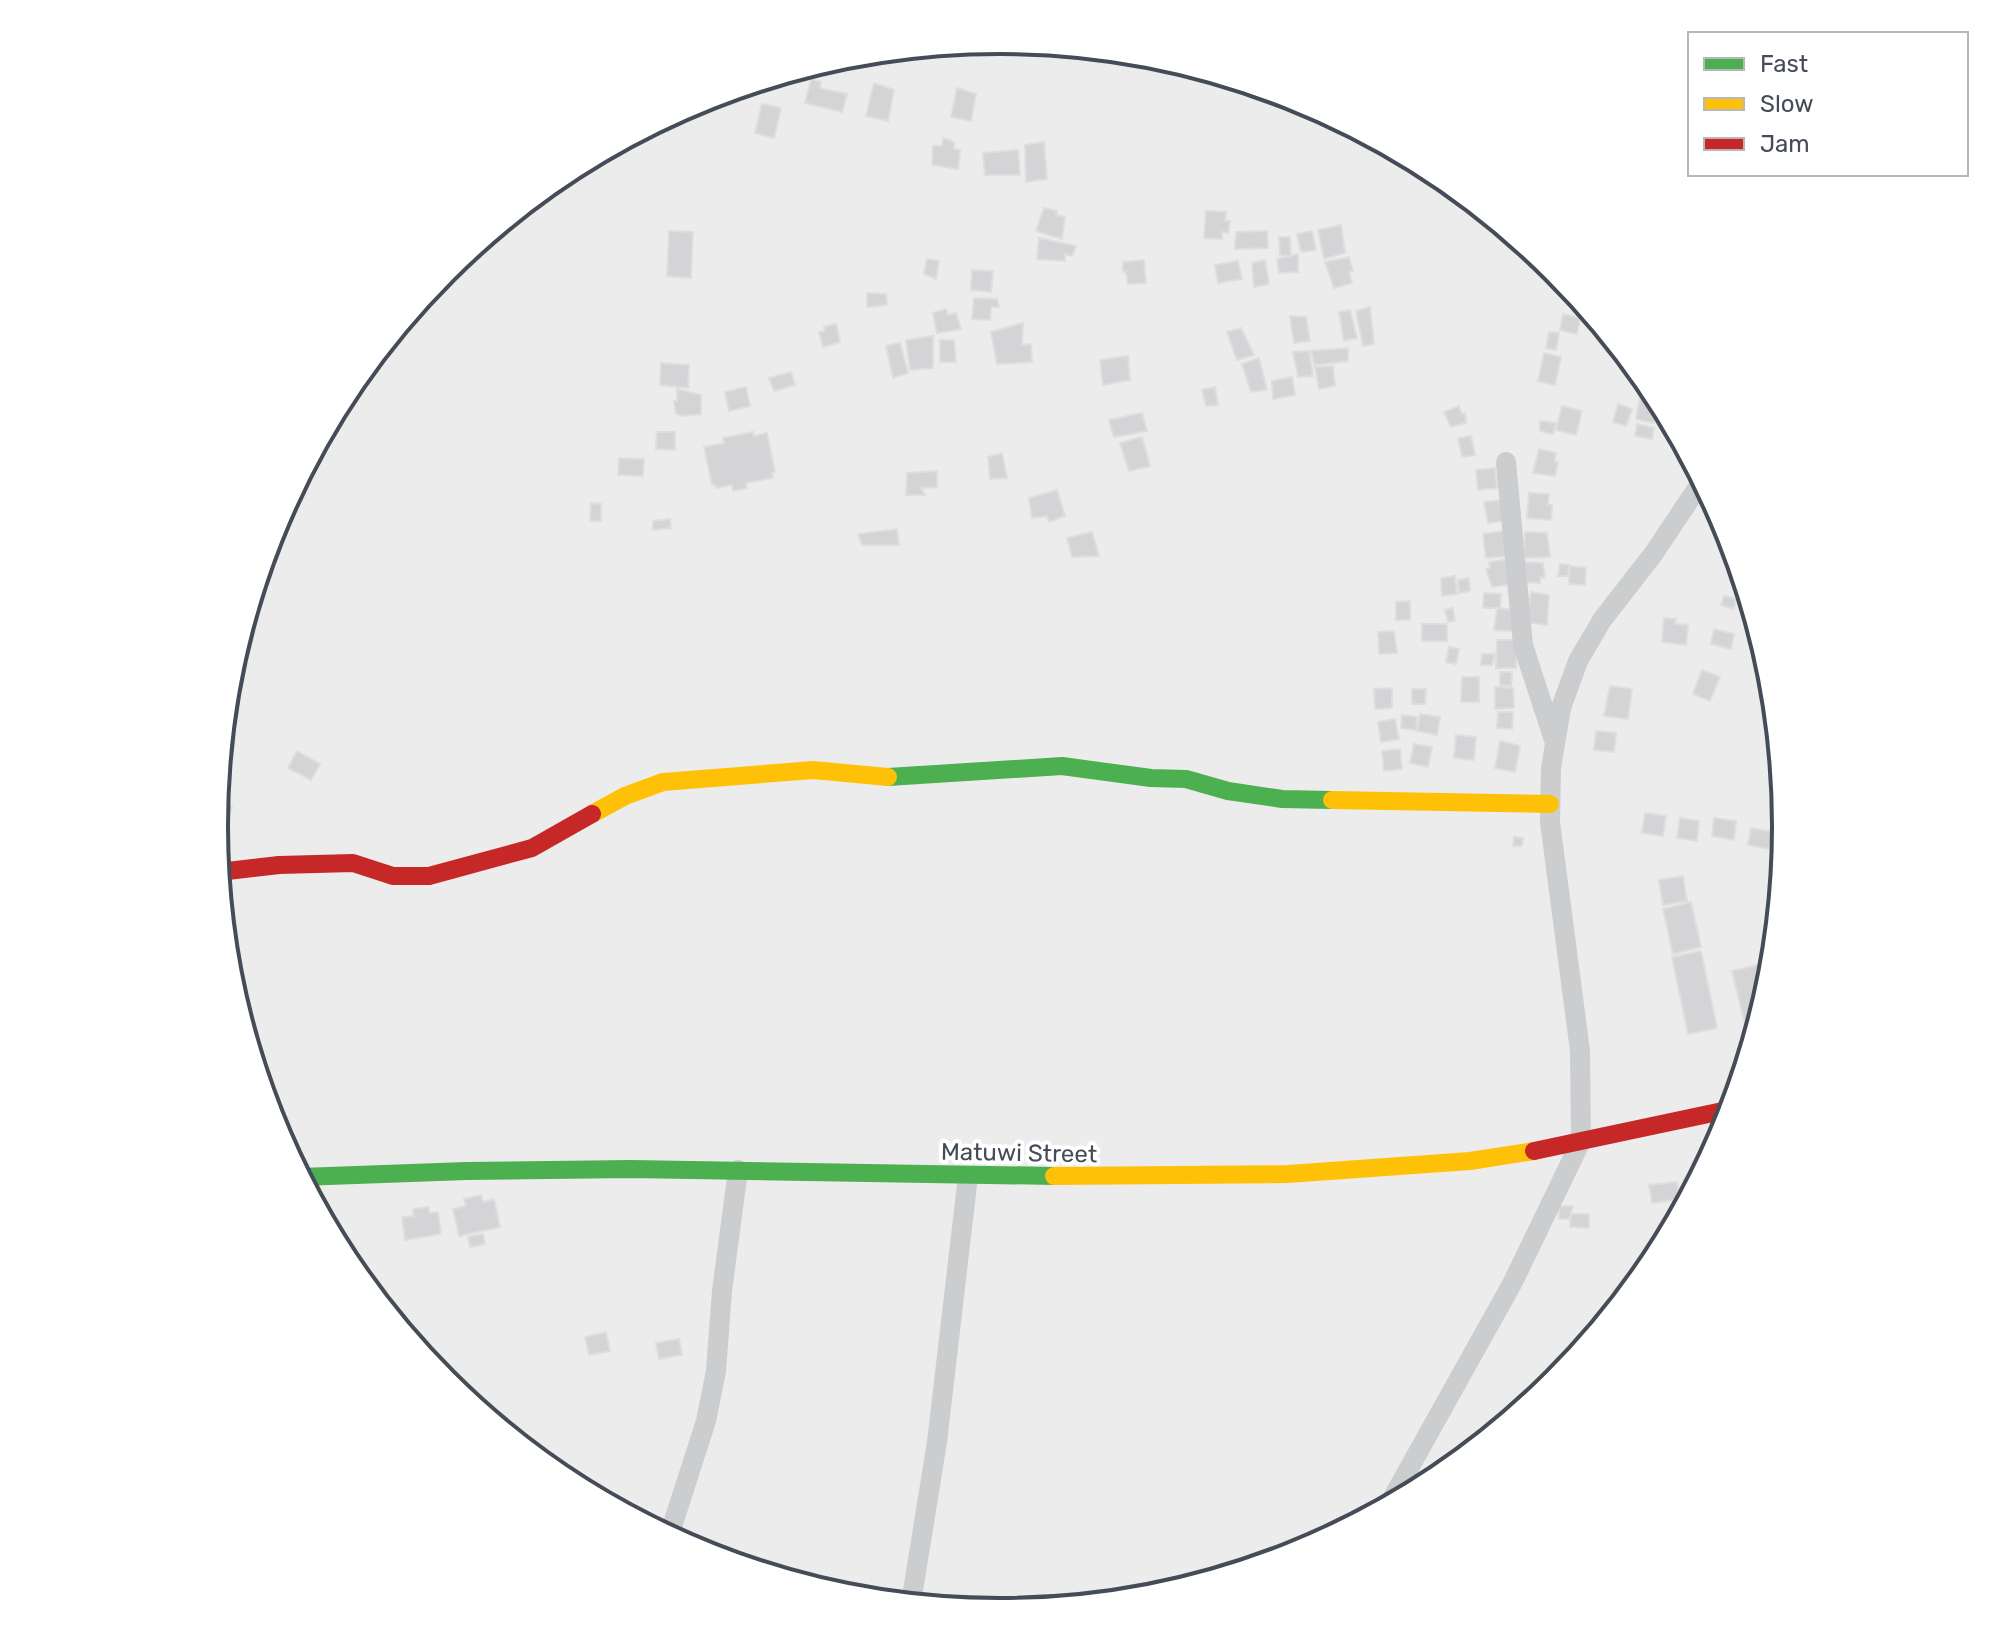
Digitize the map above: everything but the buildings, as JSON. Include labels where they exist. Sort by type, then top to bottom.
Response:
[{"type":"street","points":[[1506,462],[1523,645],[1555,743]]},
{"type":"street","points":[[1398,1487],[1513,1282],[1581,1141],[1580,1051],[1550,822],[1551,768],[1555,743],[1565,696],[1578,661],[1602,620],[1654,553],[1695,492]]},
{"type":"street","points":[[230,871],[279,865],[353,863],[393,876],[429,876],[532,848],[625,796],[663,782],[813,770],[886,777],[1062,766],[1151,778],[1186,779],[1228,791],[1282,799],[1550,804]]},
{"type":"street","name":"Matuwi Street","points":[[313,1177],[515,1170],[738,1170],[1173,1178],[1356,1170],[1473,1160],[1716,1112]]},
{"type":"street","points":[[673,1524],[706,1421],[716,1371],[722,1291],[738,1170]]},
{"type":"street","points":[[913,1592],[937,1442],[968,1176]]},
{"type":"street","points":[[1407,1471],[1409,1480]]},
{"type":"traffic: fast","points":[[888,777],[1062,766],[1151,778],[1186,779],[1228,791],[1282,799],[1332,800]]},
{"type":"traffic: fast","points":[[313,1177],[631,1169],[1054,1176]]},
{"type":"traffic: slow","points":[[592,814],[625,796],[663,782],[813,770],[888,777]]},
{"type":"traffic: slow","points":[[1332,800],[1550,804]]},
{"type":"traffic: slow","points":[[1054,1176],[1288,1174],[1470,1161],[1534,1151]]},
{"type":"traffic: jam","points":[[230,871],[279,865],[353,863],[393,876],[429,876],[532,848],[592,814]]},
{"type":"traffic: jam","points":[[1534,1151],[1716,1112]]}]
